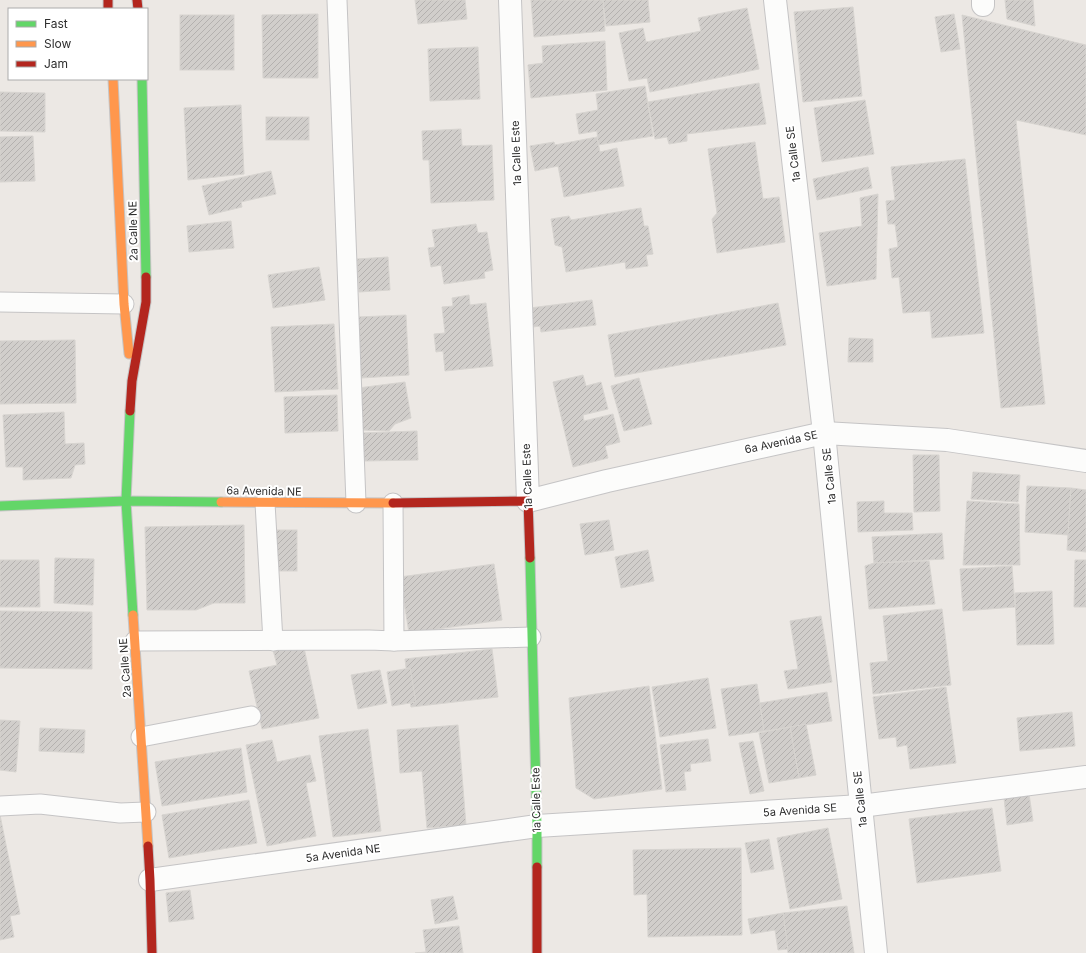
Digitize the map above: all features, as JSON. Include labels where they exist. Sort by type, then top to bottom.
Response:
[{"type":"main road","name":"2a Calle NE","points":[[113,80],[124,304],[132,381]]},
{"type":"main road","name":"2a Calle NE","points":[[142,80],[146,302],[132,381],[126,501],[150,880],[152,953]]},
{"type":"main road","name":"6a Avenida NE","points":[[0,506],[126,501],[393,503],[528,501]]},
{"type":"main road","name":"1a Calle Este","points":[[528,501],[536,826],[537,953]]},
{"type":"street","name":"1a Calle Este","points":[[510,0],[528,501]]},
{"type":"street","name":"1a Calle SE","points":[[775,0],[824,433],[876,953]]},
{"type":"street","name":"6a Avenida SE","points":[[528,501],[607,481],[824,433],[947,440],[1086,461]]},
{"type":"street","name":"5a Avenida SE","points":[[536,826],[861,806],[1086,777]]},
{"type":"street","name":"5a Avenida NE","points":[[150,880],[536,826]]},
{"type":"lane","points":[[337,0],[356,503]]},
{"type":"lane","points":[[0,302],[124,304]]},
{"type":"lane","points":[[265,503],[273,641]]},
{"type":"lane","points":[[393,503],[394,641]]},
{"type":"lane","points":[[135,641],[394,641],[531,637]]},
{"type":"lane","points":[[141,737],[251,716]]},
{"type":"lane","points":[[0,806],[40,804],[120,813],[146,812]]},
{"type":"building","points":[[415,0],[465,0],[467,19],[418,24]]},
{"type":"building","points":[[531,0],[603,0],[605,31],[534,37]]},
{"type":"building","points":[[603,0],[648,0],[650,22],[606,26]]},
{"type":"building","points":[[1005,0],[1033,0],[1035,26],[1007,19]]},
{"type":"building","points":[[853,7],[862,96],[803,102],[794,12]]},
{"type":"building","points":[[747,8],[759,69],[650,92],[647,78],[629,81],[619,33],[643,28],[646,42],[701,31],[698,18]]},
{"type":"building","points":[[318,14],[318,78],[263,78],[262,15]]},
{"type":"building","points":[[954,14],[960,49],[941,52],[935,17]]},
{"type":"building","points":[[180,15],[234,15],[234,70],[180,70]]},
{"type":"building","points":[[962,15],[1086,45],[1086,135],[1016,120],[1045,404],[1001,408]]},
{"type":"building","points":[[605,41],[607,90],[531,98],[528,65],[543,63],[542,46]]},
{"type":"building","points":[[478,47],[480,99],[430,101],[428,49]]},
{"type":"building","points":[[759,83],[766,124],[687,134],[687,141],[669,144],[667,137],[655,139],[648,102]]},
{"type":"building","points":[[645,86],[653,136],[598,145],[597,131],[579,134],[576,114],[598,110],[596,94]]},
{"type":"building","points":[[0,92],[45,93],[45,132],[0,131]]},
{"type":"building","points":[[865,100],[874,154],[822,162],[814,108]]},
{"type":"building","points":[[241,105],[244,174],[188,180],[184,108]]},
{"type":"building","points":[[266,117],[309,117],[309,140],[266,140]]},
{"type":"building","points":[[461,129],[462,146],[492,145],[494,200],[431,203],[429,160],[423,160],[422,131]]},
{"type":"building","points":[[33,136],[35,181],[0,182],[0,137]]},
{"type":"building","points":[[597,137],[600,152],[617,148],[624,186],[564,197],[558,166],[535,171],[530,146],[554,142],[555,145]]},
{"type":"building","points":[[755,142],[763,199],[779,197],[785,242],[717,253],[712,219],[717,213],[708,149]]},
{"type":"building","points":[[965,159],[984,333],[932,338],[930,311],[903,313],[899,277],[892,278],[889,249],[898,247],[895,224],[888,224],[886,201],[895,200],[891,167]]},
{"type":"building","points":[[868,167],[872,188],[817,200],[813,179]]},
{"type":"building","points":[[271,171],[276,194],[241,202],[242,207],[209,215],[202,186]]},
{"type":"building","points":[[878,194],[876,279],[827,286],[819,233],[862,226],[860,198]]},
{"type":"building","points":[[641,208],[644,226],[648,226],[653,254],[646,255],[648,266],[626,269],[625,262],[566,272],[562,247],[555,245],[551,219],[569,216],[571,220]]},
{"type":"building","points":[[231,221],[234,248],[189,252],[187,226]]},
{"type":"building","points":[[476,224],[478,233],[487,232],[493,270],[484,272],[485,278],[444,284],[441,265],[431,267],[428,248],[435,247],[432,230]]},
{"type":"building","points":[[388,257],[390,290],[359,292],[357,259]]},
{"type":"building","points":[[319,267],[325,300],[273,308],[268,275]]},
{"type":"building","points":[[469,295],[470,305],[486,303],[493,366],[445,371],[443,351],[436,352],[434,334],[445,333],[442,307],[453,306],[452,298]]},
{"type":"building","points":[[592,300],[596,325],[541,332],[540,326],[533,327],[530,308]]},
{"type":"building","points":[[778,303],[786,345],[615,377],[608,335]]},
{"type":"building","points":[[406,315],[409,375],[361,378],[358,317]]},
{"type":"building","points":[[334,324],[338,389],[275,392],[271,327]]},
{"type":"building","points":[[849,338],[873,339],[873,362],[848,362]]},
{"type":"building","points":[[75,340],[76,403],[0,404],[0,341]]},
{"type":"building","points":[[583,375],[586,386],[601,382],[608,409],[583,415],[584,421],[613,414],[620,442],[605,446],[608,458],[573,467],[553,382]]},
{"type":"building","points":[[639,378],[652,424],[624,431],[611,386]]},
{"type":"building","points":[[405,382],[411,418],[395,424],[389,431],[362,430],[358,388]]},
{"type":"building","points":[[337,395],[338,431],[285,433],[284,397]]},
{"type":"building","points":[[64,412],[65,444],[84,443],[85,464],[75,465],[71,478],[23,480],[23,467],[6,467],[3,415]]},
{"type":"building","points":[[417,431],[418,460],[364,461],[362,433]]},
{"type":"building","points":[[913,455],[939,455],[940,511],[914,512]]},
{"type":"building","points":[[973,472],[1020,475],[1018,502],[971,499]]},
{"type":"building","points":[[1027,486],[1071,488],[1068,535],[1025,532]]},
{"type":"building","points":[[1071,488],[1086,490],[1086,552],[1067,550]]},
{"type":"building","points":[[884,501],[884,513],[912,513],[913,530],[858,532],[857,502]]},
{"type":"building","points":[[967,501],[1019,504],[1020,565],[963,565]]},
{"type":"building","points":[[609,520],[614,550],[585,555],[580,524]]},
{"type":"building","points":[[244,525],[245,603],[214,603],[196,610],[147,610],[145,527]]},
{"type":"building","points":[[275,530],[297,530],[297,571],[275,571]]},
{"type":"building","points":[[942,533],[944,559],[874,563],[872,537]]},
{"type":"building","points":[[648,550],[654,581],[621,588],[615,557]]},
{"type":"building","points":[[55,558],[94,559],[93,605],[54,603]]},
{"type":"building","points":[[0,560],[39,560],[40,607],[0,607]]},
{"type":"building","points":[[1075,560],[1086,560],[1086,607],[1074,607]]},
{"type":"building","points":[[929,561],[935,604],[869,609],[865,566],[874,563]]},
{"type":"building","points":[[494,564],[502,620],[409,633],[400,577]]},
{"type":"building","points":[[1012,566],[1015,607],[963,611],[960,569]]},
{"type":"building","points":[[1052,591],[1054,644],[1017,645],[1015,593]]},
{"type":"building","points":[[942,609],[951,685],[873,694],[870,663],[888,661],[883,616]]},
{"type":"building","points":[[0,611],[92,612],[92,669],[0,668]]},
{"type":"building","points":[[821,616],[832,682],[788,689],[784,671],[798,669],[790,621]]},
{"type":"building","points":[[303,643],[319,718],[262,729],[249,671],[277,665],[273,650]]},
{"type":"building","points":[[492,649],[498,697],[411,707],[405,659]]},
{"type":"building","points":[[410,668],[416,702],[392,706],[387,672]]},
{"type":"building","points":[[380,670],[387,703],[358,709],[351,675]]},
{"type":"building","points":[[708,678],[716,728],[660,737],[652,687]]},
{"type":"building","points":[[757,684],[764,731],[729,736],[721,689]]},
{"type":"building","points":[[649,686],[662,789],[594,799],[576,788],[569,698]]},
{"type":"building","points":[[946,687],[956,763],[910,769],[907,745],[897,747],[896,737],[879,739],[873,697]]},
{"type":"building","points":[[827,692],[832,721],[764,731],[760,703]]},
{"type":"building","points":[[1072,712],[1075,746],[1020,751],[1017,718]]},
{"type":"building","points":[[0,720],[20,721],[16,772],[0,770]]},
{"type":"building","points":[[806,724],[816,775],[799,778],[790,727]]},
{"type":"building","points":[[458,725],[466,825],[427,828],[422,771],[400,773],[397,730]]},
{"type":"building","points":[[790,727],[799,778],[769,783],[759,733]]},
{"type":"building","points":[[40,728],[85,730],[84,753],[39,751]]},
{"type":"building","points":[[368,729],[381,831],[333,837],[319,736]]},
{"type":"building","points":[[708,739],[711,761],[690,764],[691,771],[684,772],[686,790],[666,792],[660,745]]},
{"type":"building","points":[[272,740],[277,762],[310,755],[316,781],[306,783],[316,836],[267,846],[246,745]]},
{"type":"building","points":[[753,741],[764,791],[750,794],[739,743]]},
{"type":"building","points":[[241,748],[247,792],[162,806],[155,762]]},
{"type":"building","points":[[1029,794],[1033,821],[1007,825],[1004,798]]},
{"type":"building","points":[[249,800],[257,843],[169,858],[162,815]]},
{"type":"building","points":[[992,808],[1001,871],[917,883],[909,819]]},
{"type":"building","points":[[0,815],[20,914],[10,916],[14,937],[0,940]]},
{"type":"building","points":[[828,828],[842,899],[790,909],[777,838]]},
{"type":"building","points":[[769,839],[774,869],[751,873],[745,843]]},
{"type":"building","points":[[741,848],[742,935],[648,937],[647,894],[634,895],[633,850]]},
{"type":"building","points":[[190,890],[194,919],[169,922],[166,893]]},
{"type":"building","points":[[453,896],[458,919],[435,924],[431,900]]},
{"type":"building","points":[[847,906],[854,953],[788,953],[783,913]]},
{"type":"building","points":[[783,913],[788,949],[778,950],[775,930],[751,934],[748,919]]},
{"type":"building","points":[[459,926],[463,953],[415,953],[426,952],[423,930]]},
{"type":"traffic: fast","points":[[142,80],[146,277]]},
{"type":"traffic: fast","points":[[130,411],[126,501],[133,615]]},
{"type":"traffic: fast","points":[[0,506],[126,501],[221,502]]},
{"type":"traffic: fast","points":[[530,558],[537,867]]},
{"type":"traffic: slow","points":[[113,80],[124,304],[129,354]]},
{"type":"traffic: slow","points":[[221,502],[393,503]]},
{"type":"traffic: slow","points":[[133,615],[148,846]]},
{"type":"traffic: jam","points":[[108,0],[108,8]]},
{"type":"traffic: jam","points":[[137,0],[138,8]]},
{"type":"traffic: jam","points":[[130,411],[132,381],[146,302],[146,277]]},
{"type":"traffic: jam","points":[[393,503],[528,501],[530,558]]},
{"type":"traffic: jam","points":[[148,846],[152,953]]},
{"type":"traffic: jam","points":[[537,867],[537,953]]}]
